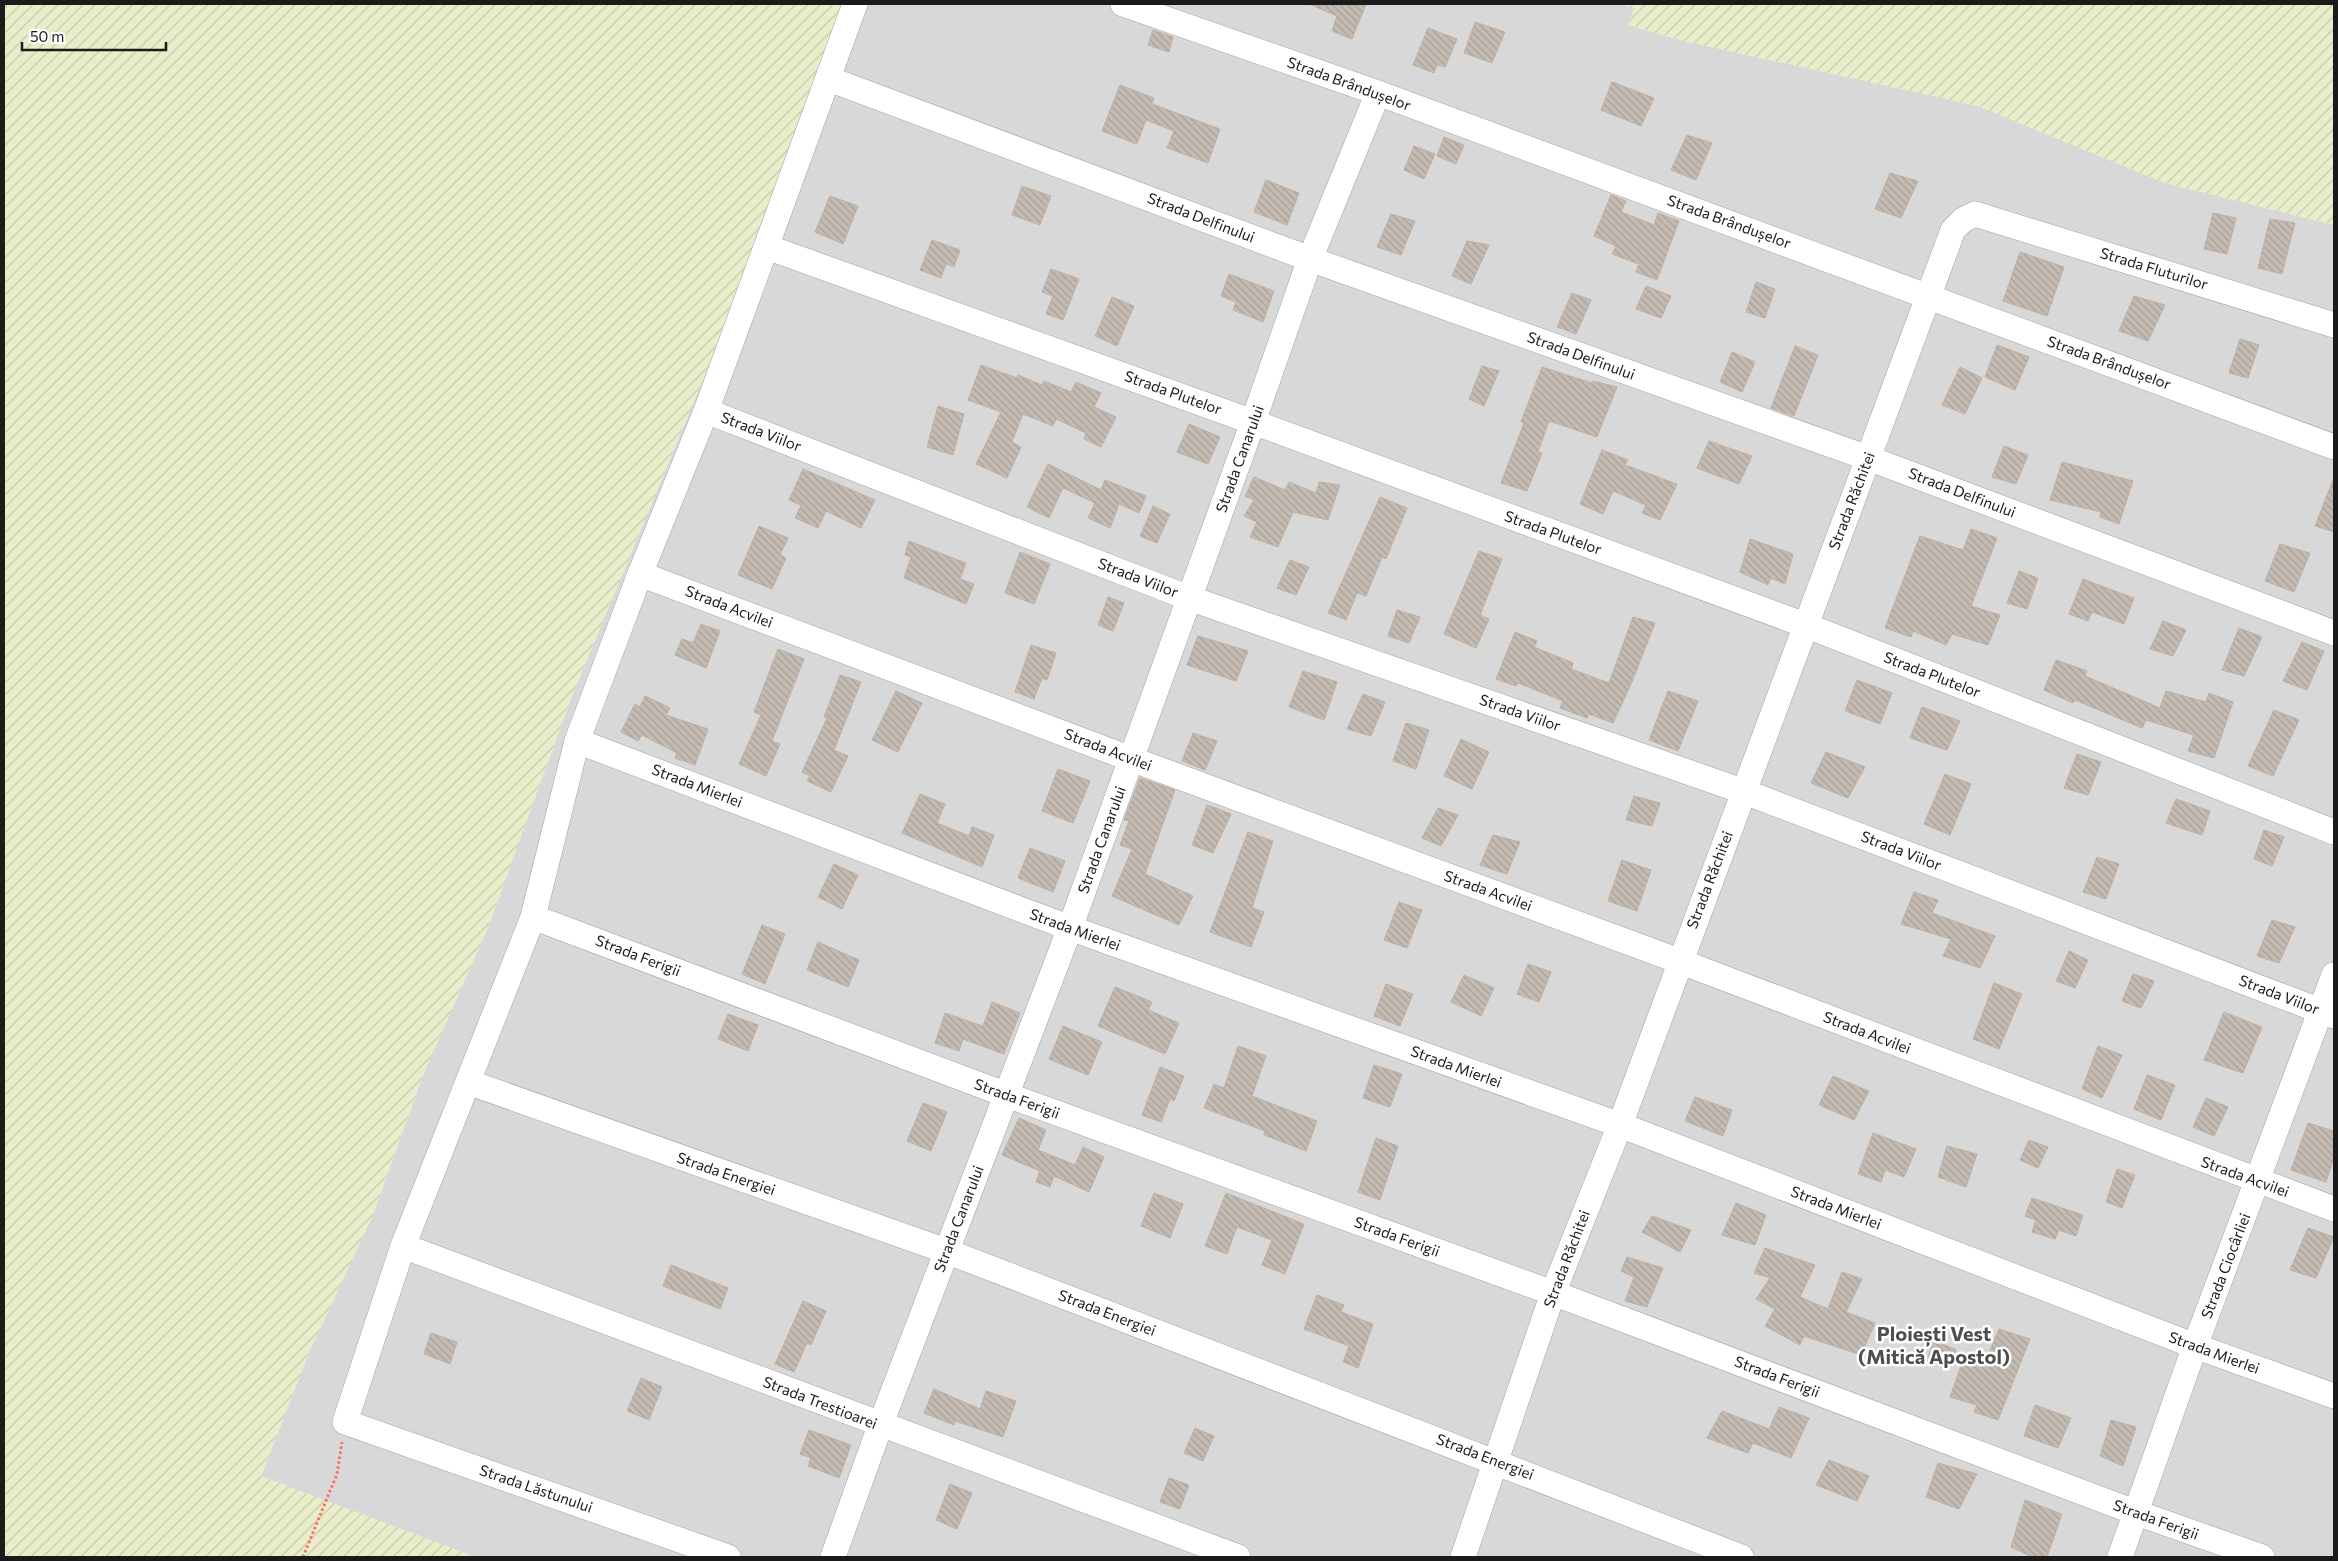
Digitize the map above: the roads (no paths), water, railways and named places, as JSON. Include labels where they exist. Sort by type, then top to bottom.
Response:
[{"type":"street","points":[[403,1246],[533,917],[577,741],[640,574],[706,411],[855,4]]},
{"type":"street","name":"Strada Brândușelor","points":[[1122,4],[1378,93],[2334,447]]},
{"type":"street","name":"Strada Delfinului","points":[[829,79],[1310,259],[1868,458],[2334,633]]},
{"type":"street","name":"Strada Canarului","points":[[833,1557],[880,1426],[1070,928],[1310,259],[1378,93]]},
{"type":"street","name":"Strada Răchitei","points":[[1463,1557],[1554,1293],[1620,1125],[1679,961],[1744,792],[1953,230],[1963,220],[1974,214]]},
{"type":"street","name":"Strada Fluturilor","points":[[1974,214],[2334,325]]},
{"type":"street","name":"Strada Plutelor","points":[[767,247],[1253,422],[1805,625],[2334,832]]},
{"type":"street","name":"Strada Viilor","points":[[706,411],[1189,598],[1744,792],[2328,1014]]},
{"type":"street","name":"Strada Acvilei","points":[[640,574],[1131,759],[1679,961],[2258,1182],[2334,1209]]},
{"type":"street","name":"Strada Mierlei","points":[[577,741],[1070,928],[1620,1125],[2195,1346],[2334,1396]]},
{"type":"street","name":"Strada Ferigii","points":[[533,917],[1006,1095],[1554,1293],[2137,1513],[2262,1557]]},
{"type":"street","name":"Strada Ciocârliei","points":[[2120,1557],[2195,1346],[2258,1182],[2328,1014],[2334,975]]},
{"type":"street","name":"Strada Energiei","points":[[468,1082],[946,1251],[1741,1557]]},
{"type":"street","name":"Strada Lăstunului","points":[[403,1246],[344,1422],[728,1557]]},
{"type":"street","name":"Strada Trestioarei","points":[[403,1246],[880,1426],[1238,1557]]},
{"type":"district","name":"Ploiești Vest (Mitică Apostol)","points":[[1934,1346]]}]
